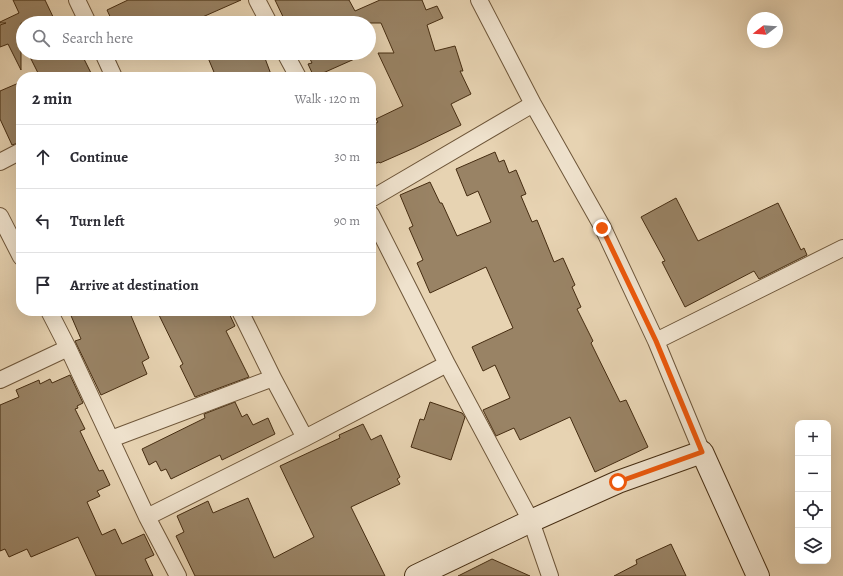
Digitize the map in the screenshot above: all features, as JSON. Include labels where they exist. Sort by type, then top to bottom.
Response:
[{"type":"street","points":[[78,0],[85,16]]},
{"type":"street","points":[[257,0],[265,16]]},
{"type":"street","points":[[479,0],[602,228],[656,341],[702,452],[758,576]]},
{"type":"street","points":[[106,60],[112,72]]},
{"type":"street","points":[[290,60],[296,72]]},
{"type":"street","points":[[376,196],[534,104]]},
{"type":"street","points":[[0,162],[16,154]]},
{"type":"street","points":[[0,216],[16,247]]},
{"type":"street","points":[[376,224],[447,364],[531,520],[550,576]]},
{"type":"street","points":[[656,341],[843,248]]},
{"type":"street","points":[[52,316],[147,517],[178,576]]},
{"type":"street","points":[[242,316],[305,438]]},
{"type":"street","points":[[0,380],[68,348]]},
{"type":"street","points":[[147,517],[305,438],[447,364]]},
{"type":"street","points":[[111,439],[273,378]]},
{"type":"street","points":[[416,576],[531,520],[618,482],[702,452]]},
{"type":"building","points":[[13,0],[45,0],[53,16],[16,16],[16,60],[8,44],[0,47],[0,25],[6,23],[0,22],[19,13]]},
{"type":"building","points":[[128,0],[241,0],[205,16],[110,16],[107,10]]},
{"type":"building","points":[[275,0],[349,0],[355,11],[380,0],[422,0],[426,10],[437,6],[443,18],[427,25],[435,51],[455,46],[463,71],[460,71],[471,94],[451,104],[461,125],[414,148],[380,163],[376,163],[376,123],[378,122],[376,119],[403,106],[378,53],[394,53],[381,23],[376,23],[376,16],[283,16]]},
{"type":"building","points":[[16,60],[21,60],[21,70]]},
{"type":"building","points":[[32,60],[84,60],[90,72],[38,72]]},
{"type":"building","points":[[209,60],[266,60],[270,72],[214,72]]},
{"type":"building","points":[[310,60],[352,60],[325,72],[312,72],[308,64],[312,63]]},
{"type":"building","points":[[16,84],[16,144],[12,145],[0,119],[0,91]]},
{"type":"building","points":[[495,152],[499,162],[504,160],[509,173],[516,170],[526,194],[521,196],[532,222],[537,220],[554,262],[563,258],[575,285],[572,287],[581,307],[577,309],[593,341],[591,343],[620,402],[626,400],[648,447],[595,472],[570,417],[520,440],[514,428],[496,436],[483,410],[510,398],[495,365],[483,371],[472,347],[513,328],[486,267],[430,293],[417,263],[423,260],[409,228],[413,226],[400,195],[430,182],[440,203],[442,203],[457,236],[491,222],[478,191],[467,196],[456,169]]},
{"type":"building","points":[[676,198],[698,241],[778,203],[801,250],[804,248],[807,255],[759,279],[754,271],[685,307],[662,262],[665,261],[641,217]]},
{"type":"building","points":[[71,316],[131,316],[149,358],[142,362],[147,374],[101,395],[75,341],[81,339]]},
{"type":"building","points":[[159,316],[230,316],[235,326],[226,331],[249,377],[195,397],[180,366],[183,364]]},
{"type":"building","points":[[70,375],[83,403],[75,409],[85,429],[80,431],[99,471],[103,470],[110,485],[97,491],[100,496],[87,502],[102,535],[115,529],[122,544],[144,534],[154,555],[145,559],[153,576],[96,576],[78,537],[31,557],[27,549],[9,557],[5,549],[0,551],[0,405],[19,397],[16,390],[39,380],[40,384],[50,379],[52,383]]},
{"type":"building","points":[[235,402],[242,417],[247,414],[253,425],[268,418],[275,434],[222,460],[220,455],[171,479],[166,469],[161,471],[156,461],[149,465],[142,449],[205,418],[204,414]]},
{"type":"building","points":[[430,402],[462,413],[465,417],[451,460],[411,447],[420,419],[424,420]]},
{"type":"building","points":[[363,424],[371,440],[381,435],[400,477],[397,479],[400,484],[351,507],[385,576],[195,576],[176,536],[184,532],[177,516],[208,501],[213,513],[248,498],[274,558],[314,537],[280,466],[340,438],[339,435]]},
{"type":"building","points":[[671,544],[686,576],[614,576],[637,564],[636,560]]},
{"type":"building","points":[[492,559],[530,576],[458,576]]},
{"type":"route","points":[[602,228],[656,341],[702,452],[618,482]]}]
